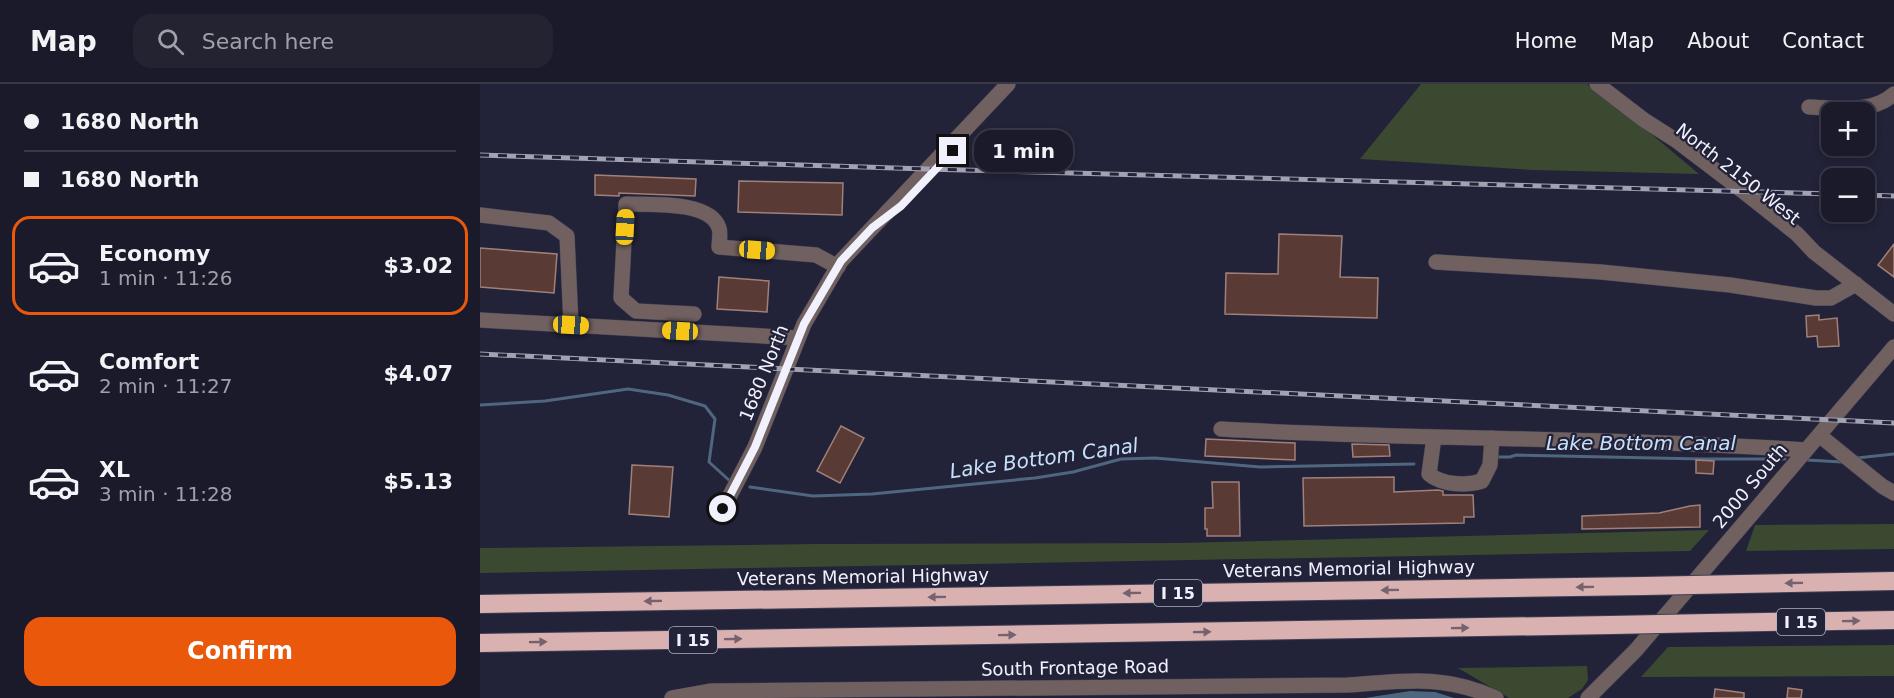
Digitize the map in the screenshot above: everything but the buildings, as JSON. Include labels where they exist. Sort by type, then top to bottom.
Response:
[{"type":"highway","name":"Veterans Memorial Highway","points":[[480,604],[1894,581]]},
{"type":"highway","name":"I 15","points":[[480,644],[1894,620]]},
{"type":"street","name":"1680 North","points":[[723,509],[759,437],[798,338],[838,267],[872,228],[905,202],[964,139],[977,118],[1008,84]]},
{"type":"street","name":"North 2150 West","points":[[1597,84],[1744,192],[1797,234],[1814,252],[1894,314]]},
{"type":"street","points":[[1809,108],[1862,108],[1878,104],[1893,95]]},
{"type":"street","points":[[694,314],[636,311],[621,298],[626,204],[694,207],[712,217],[719,228],[719,247],[816,255],[838,267]]},
{"type":"street","points":[[480,215],[549,222],[567,236],[571,325]]},
{"type":"street","points":[[1437,262],[1601,272],[1730,285],[1816,298],[1831,298],[1856,284]]},
{"type":"street","points":[[480,320],[798,338]]},
{"type":"street","name":"2000 South","points":[[1636,650],[1894,347]]},
{"type":"street","points":[[1221,429],[1321,435],[1700,443],[1806,450]]},
{"type":"street","points":[[1819,435],[1894,493]]},
{"type":"street","points":[[1434,436],[1429,474],[1441,482],[1474,484],[1482,481],[1488,470],[1492,438]]},
{"type":"street","points":[[1588,698],[1636,650]]},
{"type":"street","points":[[1602,698],[1612,687],[1636,650]]},
{"type":"street","name":"South Frontage Road","points":[[672,697],[711,691],[1348,685],[1425,680],[1454,683],[1478,695],[1496,698]]},
{"type":"green space","points":[[1421,84],[1587,84],[1699,174],[1532,170],[1360,159]]},
{"type":"green space","points":[[1894,524],[1894,549],[1746,551],[1755,525]]},
{"type":"green space","points":[[1709,530],[1690,551],[480,573],[480,548],[1179,543]]},
{"type":"green space","points":[[1894,645],[1894,676],[1641,677],[1668,647]]},
{"type":"green space","points":[[1587,666],[1588,680],[1582,689],[1568,698],[1509,698],[1458,668]]},
{"type":"water","points":[[1410,691],[1435,692],[1454,698],[1365,698]]},
{"type":"waterway","name":"Lake Bottom Canal","points":[[480,405],[545,401],[628,389],[668,395],[705,406],[715,419],[709,462],[731,482]]},
{"type":"waterway","name":"Lake Bottom Canal","points":[[1857,458],[1894,454]]},
{"type":"waterway","name":"Lake Bottom Canal","points":[[1498,457],[1516,455],[1785,459]]},
{"type":"waterway","name":"Lake Bottom Canal","points":[[750,487],[813,496],[872,494],[1035,478],[1073,472],[1121,459],[1155,458],[1260,467],[1414,464]]},
{"type":"waterway","name":"Lake Bottom Canal","points":[[1807,460],[1842,462]]},
{"type":"railway","points":[[480,155],[1821,194]]},
{"type":"railway","points":[[1875,195],[1894,196]]},
{"type":"railway","points":[[480,354],[1894,423]]},
{"type":"route","points":[[723,509],[755,447],[804,324],[841,261],[872,228],[901,206],[953,151]]}]
